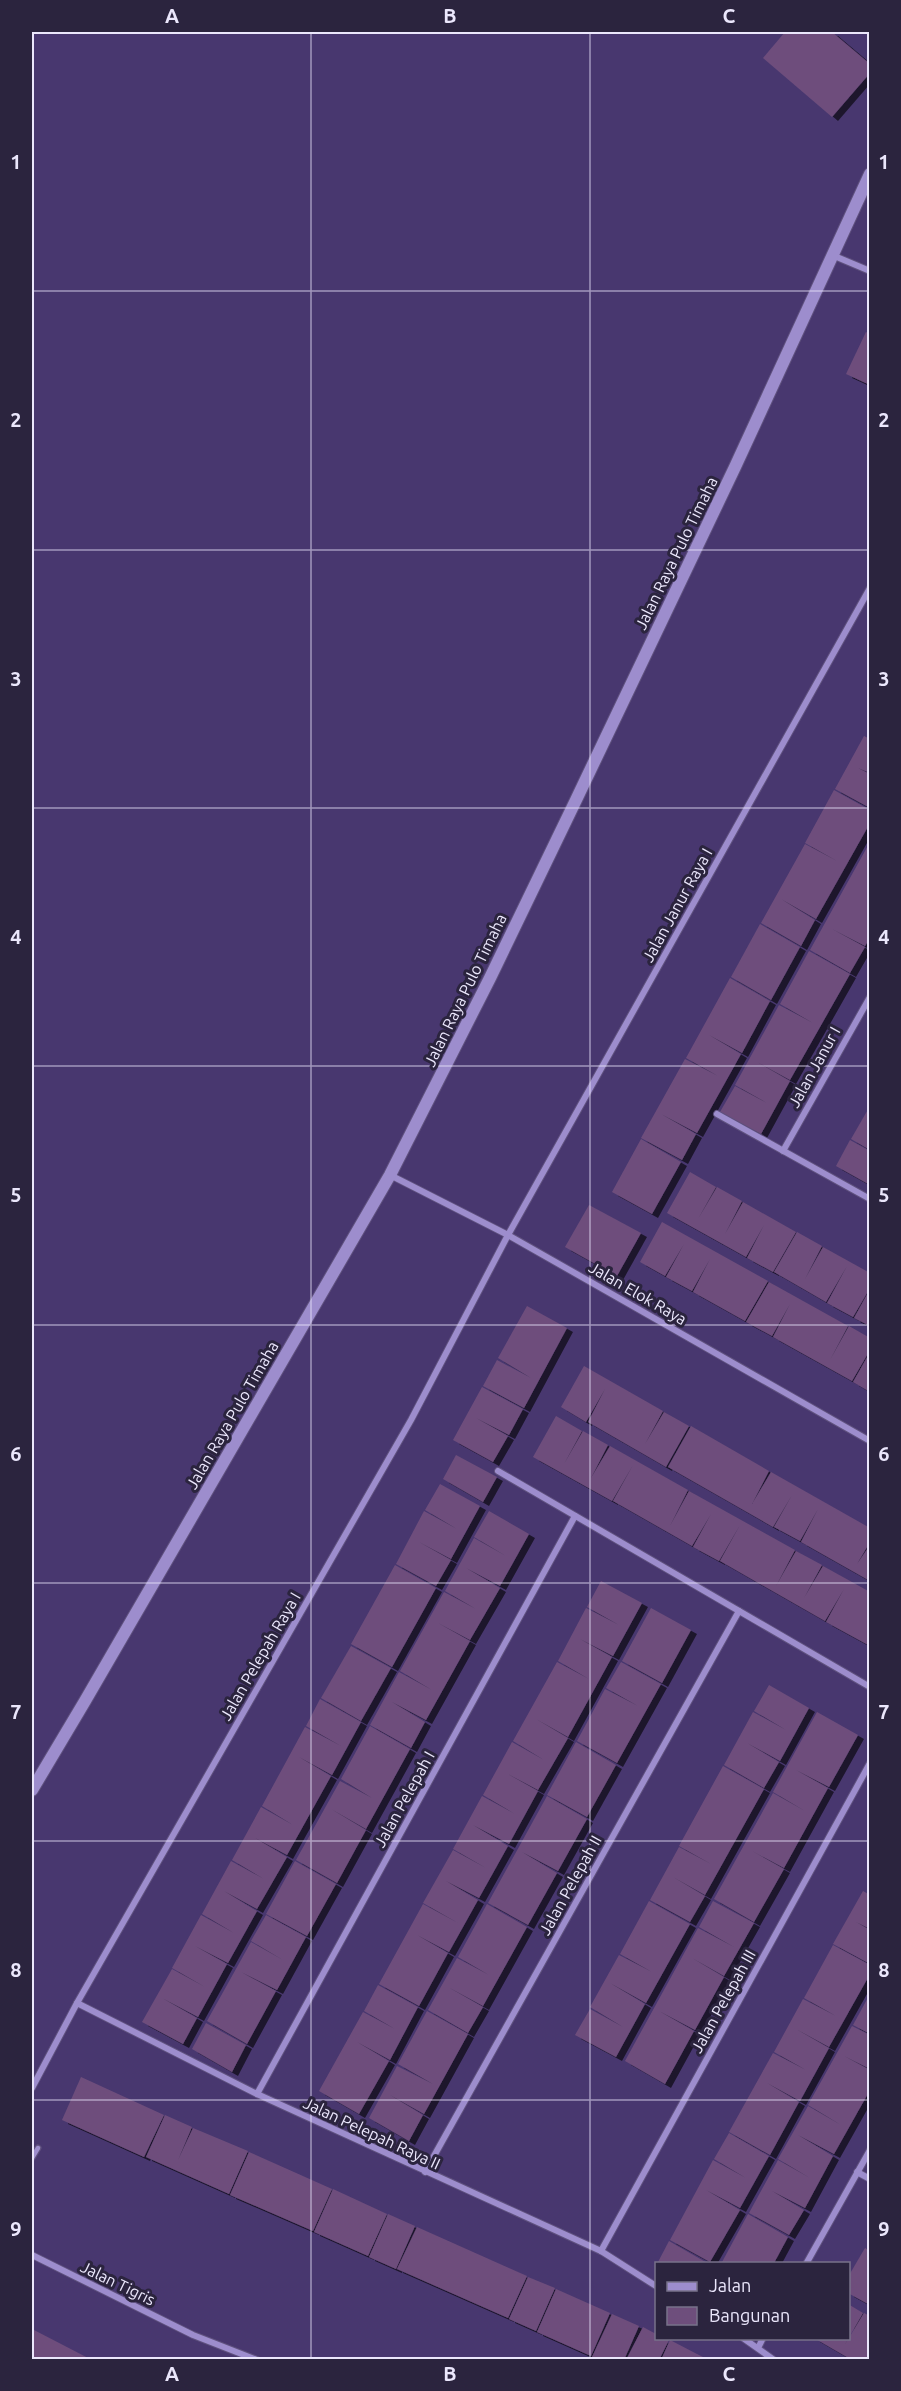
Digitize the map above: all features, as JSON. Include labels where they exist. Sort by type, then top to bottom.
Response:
[{"type":"street","name":"Jalan Raya Pulo Timaha","points":[[32,1790],[390,1175],[490,978],[581,789],[735,467],[870,174]]},
{"type":"street","points":[[832,255],[868,270]]},
{"type":"street","name":"Jalan Janur Raya I","points":[[508,1235],[870,588]]},
{"type":"street","name":"Jalan Janur I","points":[[783,1151],[870,997]]},
{"type":"street","points":[[717,1114],[870,1199]]},
{"type":"street","name":"Jalan Elok Raya","points":[[390,1175],[508,1235],[870,1440]]},
{"type":"street","name":"Jalan Pelepah Raya I","points":[[32,2088],[77,2003],[411,1420],[508,1235]]},
{"type":"street","points":[[498,1471],[870,1688]]},
{"type":"street","name":"Jalan Pelepah I","points":[[256,2094],[575,1516]]},
{"type":"street","name":"Jalan Pelepah II","points":[[425,2172],[739,1611]]},
{"type":"street","name":"Jalan Pelepah III","points":[[601,2251],[870,1763]]},
{"type":"street","name":"Jalan Pelepah Raya II","points":[[77,2003],[256,2094],[601,2251],[655,2285]]},
{"type":"street","points":[[807,2262],[870,2150]]},
{"type":"street","points":[[857,2172],[870,2179]]},
{"type":"street","name":"Jalan Tigris","points":[[32,2255],[193,2336],[257,2360]]},
{"type":"street","points":[[746,2340],[774,2360]]},
{"type":"street","points":[[758,2348],[762,2340]]},
{"type":"lane","points":[[32,2158],[38,2148]]},
{"type":"building","points":[[785,32],[832,32],[870,64],[870,73],[832,117],[763,58]]},
{"type":"building","points":[[866,332],[870,334],[870,385],[846,374]]},
{"type":"building","points":[[864,736],[870,739],[870,773],[858,768],[870,774],[870,808],[835,789]]},
{"type":"building","points":[[834,790],[870,810],[870,823],[816,919],[781,899],[815,920],[801,946],[761,923],[805,844],[837,861],[805,843]]},
{"type":"building","points":[[870,842],[870,938],[865,946],[832,929],[865,947],[850,973],[810,950]]},
{"type":"building","points":[[760,924],[800,947],[771,1000],[731,977]]},
{"type":"building","points":[[809,951],[850,974],[790,1080],[757,1062],[790,1081],[761,1134],[720,1112],[735,1086],[767,1103],[735,1085],[779,1005],[813,1023],[780,1004]]},
{"type":"building","points":[[730,978],[770,1001],[742,1053],[709,1035],[741,1054],[697,1133],[661,1114],[696,1134],[682,1160],[641,1138],[685,1059],[718,1076],[686,1058]]},
{"type":"building","points":[[870,1106],[870,1150],[851,1139]]},
{"type":"building","points":[[641,1139],[681,1162],[652,1214],[612,1192]]},
{"type":"building","points":[[850,1140],[870,1151],[870,1185],[836,1166]]},
{"type":"building","points":[[690,1172],[716,1187],[698,1219],[717,1187],[742,1201],[725,1234],[743,1202],[796,1232],[773,1272],[747,1258],[764,1225],[746,1257],[667,1213]]},
{"type":"building","points":[[589,1205],[641,1233],[617,1276],[565,1247]]},
{"type":"building","points":[[662,1222],[768,1281],[745,1321],[693,1292],[710,1259],[692,1291],[666,1277],[684,1244],[665,1276],[640,1262]]},
{"type":"building","points":[[797,1232],[822,1246],[805,1279],[823,1247],[870,1273],[870,1288],[853,1317],[827,1303],[847,1266],[826,1302],[774,1272]]},
{"type":"building","points":[[769,1282],[848,1326],[830,1360],[849,1326],[870,1338],[870,1350],[852,1381],[773,1337],[790,1304],[772,1336],[746,1322]]},
{"type":"building","points":[[870,1289],[870,1326],[854,1318]]},
{"type":"building","points":[[527,1306],[567,1328],[524,1408],[483,1386],[497,1360],[531,1378],[498,1358]]},
{"type":"building","points":[[870,1352],[870,1392],[853,1382]]},
{"type":"building","points":[[584,1366],[663,1411],[645,1444],[664,1412],[689,1426],[666,1467],[588,1422],[605,1389],[586,1422],[561,1407]]},
{"type":"building","points":[[482,1387],[523,1409],[509,1435],[476,1418],[508,1436],[493,1462],[453,1440]]},
{"type":"building","points":[[556,1416],[582,1431],[564,1464],[583,1431],[608,1445],[591,1478],[610,1446],[688,1490],[670,1526],[689,1491],[795,1550],[776,1586],[796,1551],[822,1565],[804,1598],[823,1566],[870,1592],[870,1646],[826,1622],[844,1589],[825,1621],[720,1561],[740,1525],[719,1561],[693,1547],[711,1514],[692,1546],[613,1501],[633,1465],[612,1501],[533,1457]]},
{"type":"building","points":[[691,1426],[769,1471],[752,1504],[771,1472],[870,1528],[870,1542],[857,1564],[870,1545],[870,1581],[801,1542],[818,1509],[800,1541],[774,1527],[792,1495],[773,1527],[668,1467]]},
{"type":"building","points":[[456,1455],[497,1477],[483,1502],[443,1479]]},
{"type":"building","points":[[440,1484],[480,1506],[451,1559],[419,1542],[451,1560],[436,1586],[396,1564],[424,1511],[457,1529],[425,1510]]},
{"type":"building","points":[[489,1511],[529,1534],[500,1586],[466,1568],[500,1588],[470,1640],[438,1623],[470,1641],[426,1720],[392,1702],[425,1722],[411,1748],[370,1725],[399,1672],[432,1690],[400,1671],[444,1592],[476,1609],[445,1591],[474,1538],[506,1556],[474,1537]]},
{"type":"building","points":[[395,1565],[436,1588],[392,1667],[351,1644]]},
{"type":"building","points":[[601,1581],[642,1603],[613,1656],[580,1639],[612,1657],[568,1737],[536,1719],[568,1738],[538,1790],[506,1773],[538,1791],[509,1844],[473,1825],[508,1846],[479,1898],[446,1881],[478,1900],[449,1952],[417,1935],[448,1953],[419,2006],[379,1984],[423,1904],[458,1923],[423,1903],[453,1850],[486,1868],[453,1849],[482,1796],[515,1814],[483,1795],[512,1742],[544,1760],[513,1741],[557,1662],[589,1679],[558,1661],[586,1608],[619,1625],[587,1607]]},
{"type":"building","points":[[651,1608],[691,1630],[662,1683],[622,1661]]},
{"type":"building","points":[[351,1646],[391,1668],[361,1721],[321,1698]]},
{"type":"building","points":[[621,1662],[661,1684],[617,1763],[577,1741],[605,1689],[638,1706],[606,1688]]},
{"type":"building","points":[[769,1685],[809,1708],[780,1761],[747,1743],[779,1762],[764,1788],[724,1765],[753,1712],[786,1730],[754,1711]]},
{"type":"building","points":[[320,1699],[361,1722],[332,1775],[299,1757],[331,1776],[287,1855],[255,1838],[287,1857],[257,1909],[224,1891],[257,1911],[228,1963],[195,1946],[227,1964],[198,2017],[162,1998],[197,2018],[183,2044],[142,2022],[172,1969],[205,1987],[172,1968],[201,1915],[234,1933],[202,1914],[231,1861],[264,1879],[232,1860],[261,1807],[293,1825],[262,1806],[305,1727],[341,1746],[306,1726]]},
{"type":"building","points":[[817,1712],[858,1735],[829,1787],[796,1770],[828,1788],[784,1868],[752,1851],[784,1869],[754,1922],[714,1899],[773,1793],[805,1811],[773,1792]]},
{"type":"building","points":[[370,1726],[410,1749],[366,1829],[331,1809],[366,1830],[337,1883],[296,1860],[340,1781],[372,1798],[341,1779]]},
{"type":"building","points":[[576,1742],[616,1765],[587,1817],[547,1795]]},
{"type":"building","points":[[723,1766],[764,1789],[705,1895],[673,1877],[705,1896],[690,1922],[650,1900],[679,1847],[711,1864],[679,1846]]},
{"type":"building","points":[[547,1796],[587,1819],[558,1871],[522,1852],[557,1873],[528,1925],[488,1903]]},
{"type":"building","points":[[295,1861],[336,1884],[307,1936],[266,1914]]},
{"type":"building","points":[[863,1891],[870,1895],[870,1929],[856,1922],[870,1930],[870,1964],[833,1944]]},
{"type":"building","points":[[649,1901],[690,1924],[646,2003],[610,1983],[645,2004],[616,2057],[575,2035],[590,2009],[623,2027],[590,2007],[619,1955],[652,1972],[620,1954]]},
{"type":"building","points":[[713,1901],[754,1923],[724,1976],[692,1958],[724,1977],[695,2030],[659,2011],[694,2031],[665,2084],[625,2061],[698,1928],[734,1947],[699,1927]]},
{"type":"building","points":[[487,1904],[527,1927],[483,2006],[448,1987],[483,2007],[468,2033],[428,2010],[457,1958],[489,1975],[458,1957]]},
{"type":"building","points":[[266,1915],[306,1937],[277,1990],[241,1972],[276,1991],[247,2044],[207,2021],[251,1942],[283,1960],[251,1941]]},
{"type":"building","points":[[833,1945],[870,1965],[870,1974],[829,2047],[796,2029],[829,2048],[800,2101],[767,2083],[799,2102],[770,2155],[729,2132],[773,2053],[806,2070],[774,2052],[803,1999],[836,2016],[804,1998]]},
{"type":"building","points":[[378,1985],[418,2007],[390,2060],[357,2042],[389,2061],[359,2114],[319,2091],[363,2012],[395,2029],[364,2011]]},
{"type":"building","points":[[870,1994],[870,2034],[853,2025]]},
{"type":"building","points":[[427,2011],[468,2034],[424,2114],[390,2095],[423,2115],[409,2141],[369,2118],[397,2066],[433,2084],[398,2064]]},
{"type":"building","points":[[206,2023],[246,2045],[232,2072],[192,2049]]},
{"type":"building","points":[[852,2026],[870,2035],[870,2069],[844,2056],[870,2070],[870,2090],[834,2154],[798,2135],[833,2156],[805,2208],[772,2191],[804,2210],[789,2235],[749,2213],[778,2160],[810,2178],[778,2159],[808,2106],[841,2125],[808,2105]]},
{"type":"building","points":[[81,2077],[164,2115],[144,2157],[62,2120]]},
{"type":"building","points":[[165,2115],[192,2127],[178,2160],[193,2128],[248,2151],[229,2194],[146,2157]]},
{"type":"building","points":[[729,2133],[769,2156],[740,2208],[706,2190],[740,2210],[710,2262],[670,2240],[713,2160],[746,2178],[714,2159]]},
{"type":"building","points":[[249,2152],[332,2189],[313,2231],[230,2195]]},
{"type":"building","points":[[333,2189],[387,2214],[368,2256],[314,2232]]},
{"type":"building","points":[[388,2214],[415,2226],[396,2269],[369,2257]]},
{"type":"building","points":[[748,2214],[788,2237],[775,2262],[722,2262]]},
{"type":"building","points":[[417,2227],[527,2276],[508,2318],[397,2269]]},
{"type":"building","points":[[669,2241],[706,2262],[658,2262]]},
{"type":"building","points":[[865,2248],[870,2251],[870,2300],[868,2304],[850,2294],[850,2274]]},
{"type":"building","points":[[528,2277],[555,2288],[536,2331],[509,2319]]},
{"type":"building","points":[[556,2289],[610,2313],[591,2356],[537,2332]]},
{"type":"building","points":[[850,2305],[863,2313],[850,2336]]},
{"type":"building","points":[[864,2313],[870,2316],[870,2360],[852,2360],[817,2340],[847,2340],[844,2346],[850,2340]]},
{"type":"building","points":[[612,2314],[639,2326],[624,2360],[599,2360],[592,2357]]},
{"type":"building","points":[[643,2327],[655,2333],[655,2340],[669,2340],[659,2360],[626,2360]]},
{"type":"building","points":[[32,2329],[92,2360],[32,2360]]},
{"type":"building","points":[[670,2340],[697,2354],[709,2360],[661,2360]]}]
